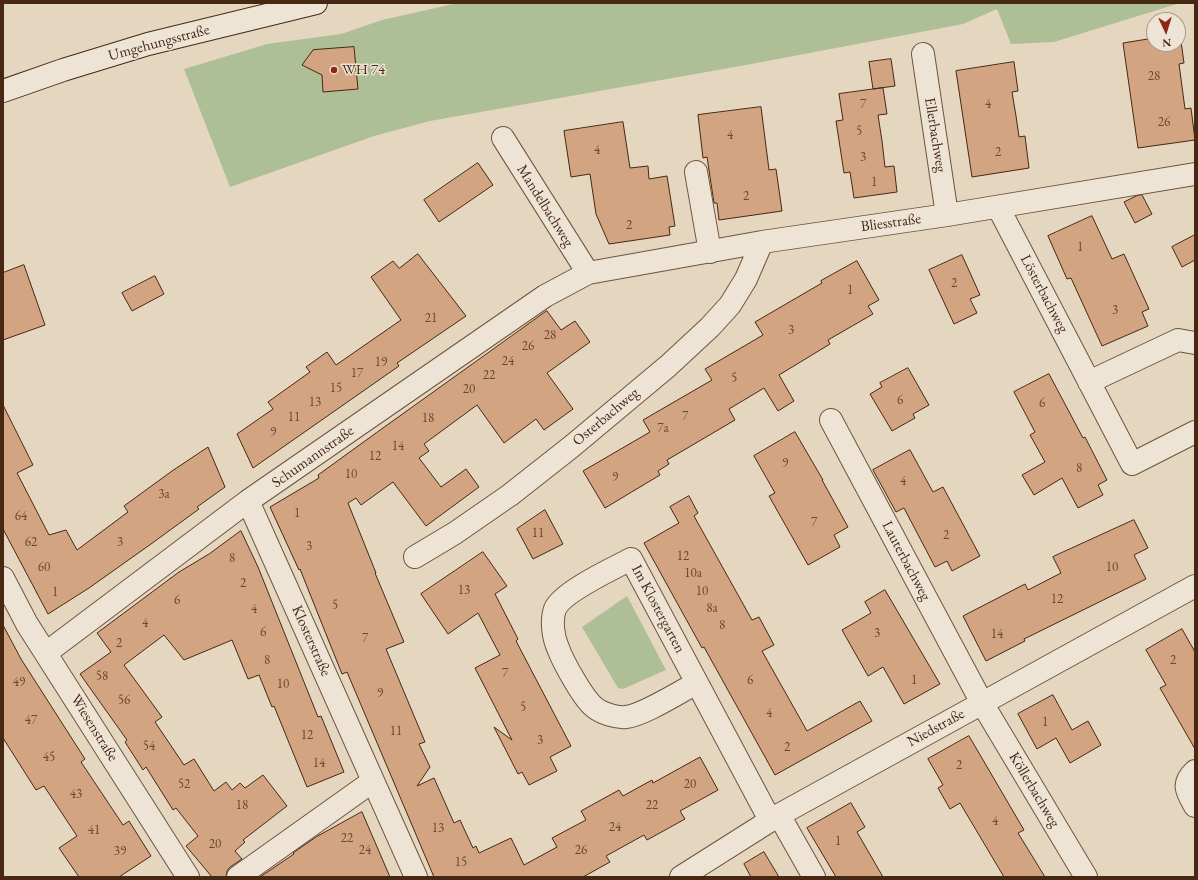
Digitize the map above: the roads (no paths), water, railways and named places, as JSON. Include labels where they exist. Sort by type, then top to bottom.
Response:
[{"type":"street","name":"Umgehungsstraße","points":[[3,91],[63,70],[148,44],[316,3]]},
{"type":"street","name":"Ellerbachweg","points":[[923,54],[947,215]]},
{"type":"street","name":"Mandelbachweg","points":[[503,138],[588,273]]},
{"type":"street","points":[[696,172],[710,252]]},
{"type":"street","name":"Bliesstraße","points":[[588,273],[762,242],[998,207],[1195,174]]},
{"type":"street","name":"Lösterbachweg","points":[[998,207],[1132,464],[1195,432]]},
{"type":"street","name":"Osterbachweg","points":[[415,557],[455,533],[510,495],[571,447],[673,361],[710,327],[730,305],[746,279],[762,242]]},
{"type":"street","name":"Schumannstraße","points":[[46,653],[248,501],[545,296],[588,273]]},
{"type":"street","points":[[1089,382],[1178,340],[1195,343]]},
{"type":"street","name":"Lauterbachweg","points":[[831,420],[982,703]]},
{"type":"street","name":"Klosterstraße","points":[[248,501],[416,877]]},
{"type":"street","name":"Im Klostergarten","points":[[697,683],[644,712],[625,717],[609,714],[594,708],[582,693],[557,647],[553,628],[555,609],[562,599],[576,589],[631,559],[697,683],[775,817],[814,877]]},
{"type":"street","name":"Wiesenstraße","points":[[3,578],[27,624],[188,877]]},
{"type":"street","name":"Niedstraße","points":[[681,877],[775,817],[1195,586]]},
{"type":"street","name":"Köllerbachweg","points":[[982,703],[1086,877]]},
{"type":"street","points":[[1195,771],[1186,782],[1186,787],[1195,806]]},
{"type":"street","points":[[238,877],[373,781]]},
{"type":"place","name":"WH 74","points":[[334,70]]}]
